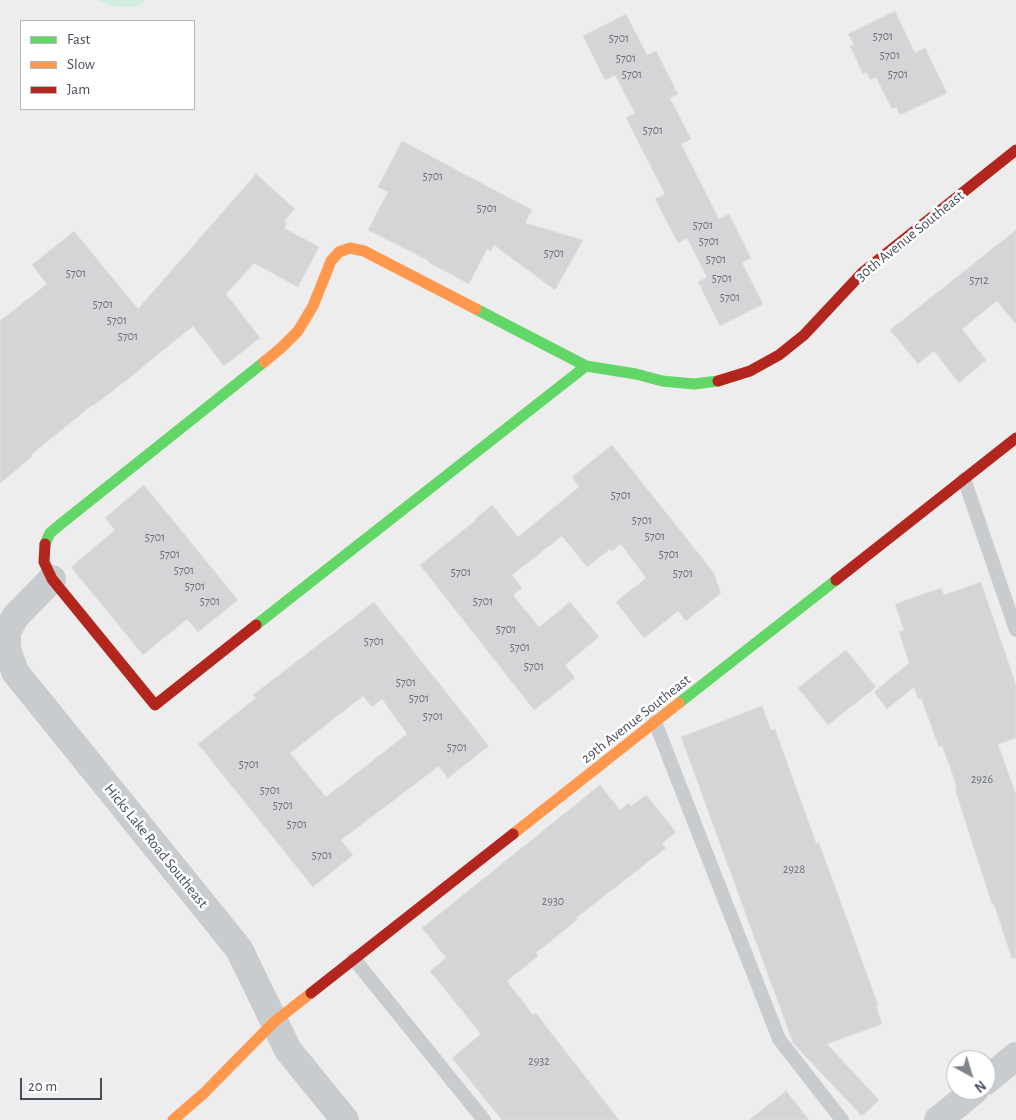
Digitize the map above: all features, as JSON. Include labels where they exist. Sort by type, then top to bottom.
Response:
[{"type":"street","name":"30th Avenue Southeast","points":[[52,579],[44,562],[44,547],[50,533],[126,470],[281,348],[298,331],[313,306],[331,261],[338,252],[350,248],[364,250],[586,366],[662,381],[694,384],[721,380],[750,371],[779,355],[804,336],[863,272],[1016,150]]},
{"type":"street","points":[[52,579],[155,705],[586,366]]},
{"type":"street","name":"29th Avenue Southeast","points":[[173,1120],[190,1106],[274,1022],[1016,438]]},
{"type":"street","name":"Hicks Lake Road Southeast","points":[[52,579],[15,617],[7,632],[7,671],[239,949],[288,1050],[345,1120]]},
{"type":"street","points":[[996,1073],[1016,1056]]},
{"type":"street","points":[[938,1120],[963,1100]]},
{"type":"lane","points":[[964,479],[1016,630]]},
{"type":"lane","points":[[655,722],[779,1039],[842,1120]]},
{"type":"lane","points":[[354,959],[484,1120]]},
{"type":"green space","points":[[97,0],[145,0],[139,7],[112,6]]},
{"type":"building","points":[[895,11],[915,53],[925,48],[947,93],[900,115],[896,107],[892,109],[876,77],[870,80],[867,72],[863,74],[850,46],[854,45],[848,34]]},
{"type":"building","points":[[626,14],[647,55],[656,51],[678,94],[670,98],[691,139],[681,144],[719,219],[729,214],[751,258],[742,263],[763,304],[720,326],[698,282],[707,277],[687,238],[678,243],[655,199],[665,194],[626,118],[635,113],[615,75],[605,80],[583,36]]},
{"type":"building","points":[[402,141],[532,210],[525,223],[583,240],[555,290],[494,245],[491,251],[487,249],[469,284],[368,230],[388,192],[378,187]]},
{"type":"building","points":[[256,174],[295,209],[284,221],[287,224],[284,228],[319,247],[298,287],[254,263],[226,294],[260,338],[224,366],[193,326],[128,379],[92,405],[0,483],[0,321],[47,284],[32,265],[74,231],[138,309]]},
{"type":"building","points":[[1016,230],[1016,324],[997,301],[962,329],[986,360],[959,383],[934,351],[918,364],[890,330]]},
{"type":"building","points":[[612,445],[714,573],[721,593],[686,621],[678,611],[644,638],[616,602],[646,578],[621,544],[612,551],[610,549],[587,567],[562,536],[512,575],[522,588],[513,595],[539,627],[570,602],[599,637],[565,665],[575,678],[534,710],[420,565],[492,505],[518,537],[579,487],[572,477]]},
{"type":"building","points":[[144,485],[238,600],[198,632],[187,619],[143,655],[71,567],[115,530],[105,518]]},
{"type":"building","points":[[981,582],[1016,685],[1016,738],[998,744],[1016,795],[1016,958],[1012,959],[994,904],[992,904],[955,789],[957,788],[950,767],[942,745],[939,747],[921,698],[918,699],[914,687],[887,709],[874,692],[909,663],[899,632],[904,630],[895,604],[941,588],[944,595]]},
{"type":"building","points":[[374,602],[489,746],[448,778],[439,766],[341,840],[353,855],[313,887],[198,744],[256,698],[253,695]],"holes":[[[363,696],[372,707],[382,699],[407,734],[326,797],[290,753]]]},
{"type":"building","points":[[846,650],[876,687],[828,725],[798,688]]},
{"type":"building","points":[[762,706],[771,730],[775,729],[878,1005],[876,1006],[882,1024],[827,1044],[879,1100],[862,1116],[793,1043],[681,737]]},
{"type":"building","points":[[600,785],[620,810],[629,803],[631,806],[646,795],[676,832],[662,843],[666,848],[576,918],[578,919],[536,953],[538,956],[507,981],[533,1015],[536,1013],[619,1120],[502,1120],[452,1058],[481,1034],[430,971],[446,958],[422,928]]},
{"type":"building","points":[[786,1091],[809,1120],[749,1120]]},
{"type":"traffic: fast","points":[[476,309],[586,366],[636,374],[662,381],[694,384],[718,381]]},
{"type":"traffic: fast","points":[[45,544],[50,533],[62,523],[264,362]]},
{"type":"traffic: fast","points":[[256,625],[586,366]]},
{"type":"traffic: fast","points":[[679,703],[836,580]]},
{"type":"traffic: slow","points":[[264,362],[298,331],[313,306],[331,261],[339,252],[350,248],[364,251],[476,309]]},
{"type":"traffic: slow","points":[[513,834],[679,703]]},
{"type":"traffic: slow","points":[[173,1120],[203,1094],[274,1022],[311,993]]},
{"type":"traffic: jam","points":[[718,381],[750,371],[779,355],[804,335],[863,272],[1016,150]]},
{"type":"traffic: jam","points":[[836,580],[1016,438]]},
{"type":"traffic: jam","points":[[45,544],[44,562],[52,579],[155,705],[256,625]]},
{"type":"traffic: jam","points":[[311,993],[513,834]]}]
